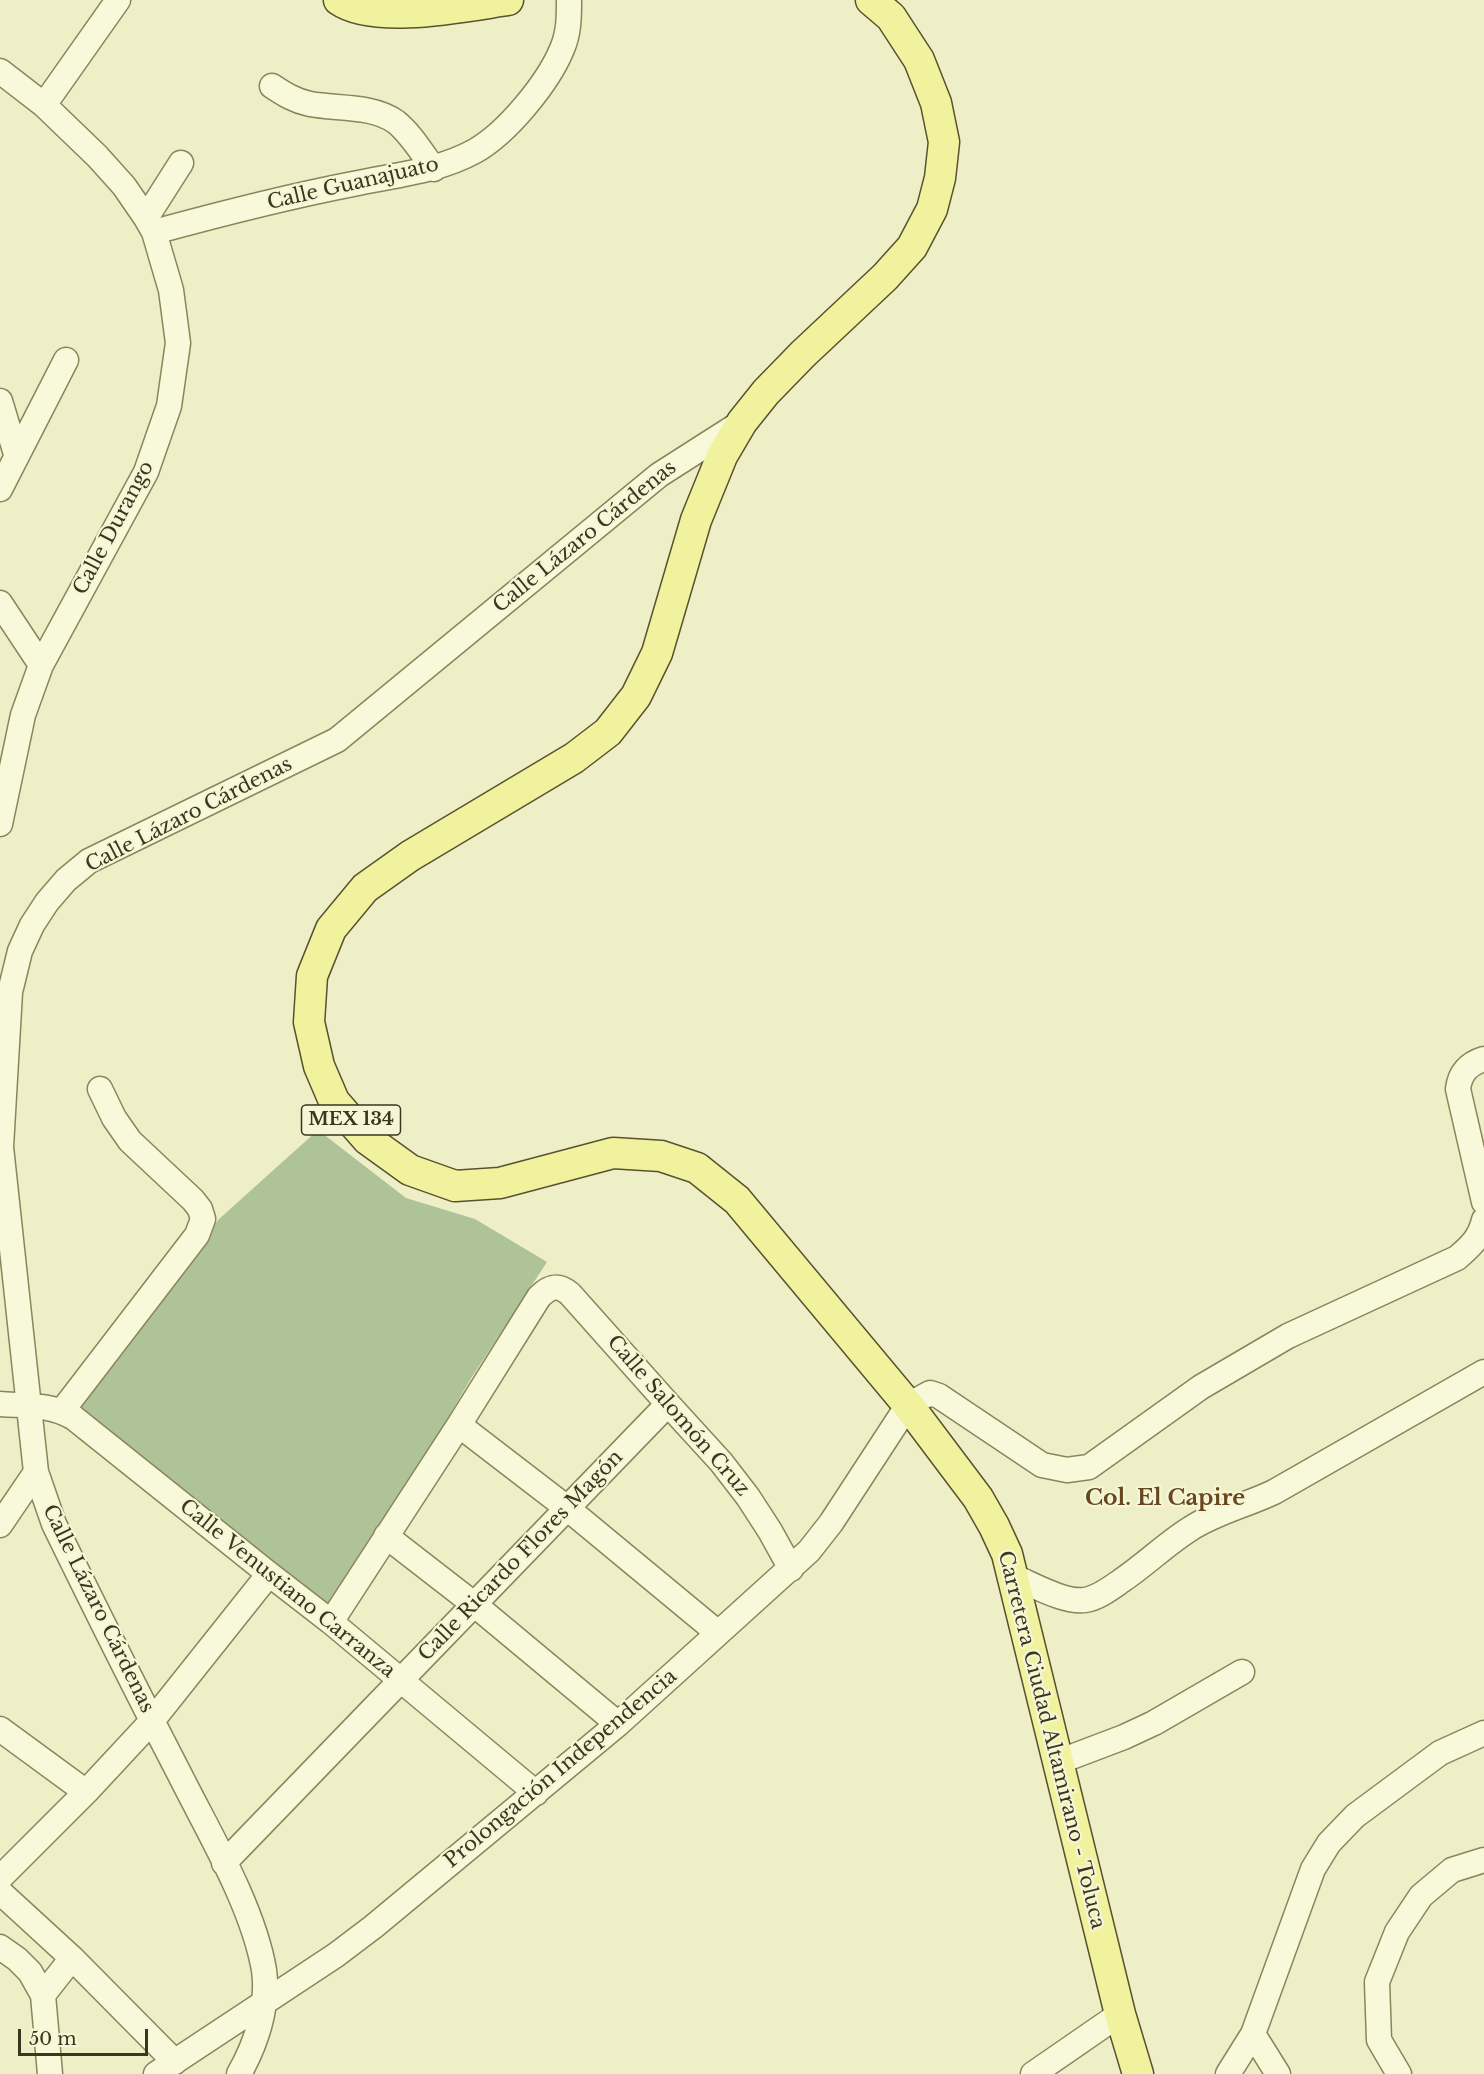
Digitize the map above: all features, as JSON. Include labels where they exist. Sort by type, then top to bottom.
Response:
[{"type":"main road","points":[[339,0],[374,12],[408,13],[508,0]]},
{"type":"main road","name":"Carretera Ciudad Altamirano - Toluca","points":[[871,0],[891,16],[919,60],[936,103],[944,142],[940,178],[932,209],[912,246],[885,277],[766,392],[742,422],[722,456],[696,520],[657,653],[636,696],[608,732],[574,758],[410,856],[365,888],[331,929],[312,976],[309,1022],[319,1066],[334,1101],[367,1139],[410,1170],[455,1186],[500,1183],[613,1153],[660,1156],[697,1168],[737,1200],[908,1405],[978,1498],[1007,1554],[1120,2014],[1138,2074]]},
{"type":"street","points":[[44,105],[118,0]]},
{"type":"street","name":"Calle Guanajuato","points":[[150,225],[208,217],[434,168],[476,151],[512,122],[541,87],[562,49],[569,25],[569,0]]},
{"type":"street","name":"Calle Durango","points":[[0,71],[44,105],[97,156],[124,186],[150,225],[171,290],[178,344],[169,406],[146,472],[41,665],[23,715],[0,824]]},
{"type":"street","points":[[272,86],[293,99],[308,104],[376,113],[394,121],[406,131],[434,168]]},
{"type":"street","points":[[150,225],[180,163]]},
{"type":"street","points":[[0,489],[66,360]]},
{"type":"street","points":[[0,401],[16,454]]},
{"type":"street","name":"Calle Lázaro Cárdenas","points":[[239,2074],[248,2058],[260,2026],[265,2001],[264,1972],[256,1934],[225,1863],[54,1524],[36,1472],[0,1146],[10,992],[20,951],[32,925],[47,902],[66,880],[89,861],[337,740],[659,474],[742,422]]},
{"type":"street","points":[[0,603],[41,665]]},
{"type":"street","points":[[1484,1059],[1468,1067],[1459,1081],[1458,1089],[1484,1202]]},
{"type":"street","points":[[62,1411],[197,1235],[203,1219],[201,1209],[193,1200],[130,1142],[114,1118],[100,1089]]},
{"type":"street","points":[[908,1405],[927,1393],[935,1393],[1042,1465],[1067,1470],[1089,1467],[1200,1387],[1288,1336],[1457,1258],[1472,1245],[1481,1232],[1484,1220]]},
{"type":"street","name":"Calle Salomón Cruz","points":[[459,1425],[539,1297],[554,1287],[560,1287],[570,1294],[721,1462],[770,1530],[791,1569]]},
{"type":"street","points":[[1012,1576],[1071,1600],[1087,1600],[1125,1578],[1190,1529],[1208,1519],[1274,1492],[1484,1372]]},
{"type":"street","name":"Calle Venustiano Carranza","points":[[0,1404],[48,1407],[74,1418],[331,1622],[536,1793]]},
{"type":"street","name":"Calle Ricardo Flores Magón","points":[[225,1863],[668,1404]]},
{"type":"street","name":"Prolongación Independencia","points":[[165,2068],[336,1955],[373,1927],[618,1724],[809,1551],[831,1523],[908,1405]]},
{"type":"street","points":[[331,1622],[459,1425],[567,1508],[718,1633]]},
{"type":"street","points":[[0,1525],[36,1472]]},
{"type":"street","points":[[386,1536],[475,1605],[618,1724]]},
{"type":"street","points":[[0,1878],[86,1792],[152,1721],[269,1574]]},
{"type":"street","points":[[1058,1762],[1154,1723],[1242,1672]]},
{"type":"street","points":[[0,1729],[86,1792]]},
{"type":"street","points":[[1228,2074],[1253,2034],[1312,1869],[1329,1843],[1354,1816],[1440,1753],[1484,1733]]},
{"type":"street","points":[[1399,2074],[1379,2040],[1377,1982],[1397,1932],[1422,1896],[1452,1870],[1484,1860]]},
{"type":"street","points":[[0,1892],[72,1958],[165,2068]]},
{"type":"street","points":[[0,1947],[30,1972],[43,1995],[50,2074]]},
{"type":"street","points":[[43,1995],[72,1958]]},
{"type":"street","points":[[1033,2074],[1120,2014]]},
{"type":"street","points":[[1253,2034],[1278,2074]]},
{"type":"green space","points":[[318,1130],[406,1198],[475,1219],[547,1262],[470,1380],[396,1507],[328,1608],[72,1405],[219,1219]]},
{"type":"district","name":"Col. El Capire","points":[[1165,1499]]}]
